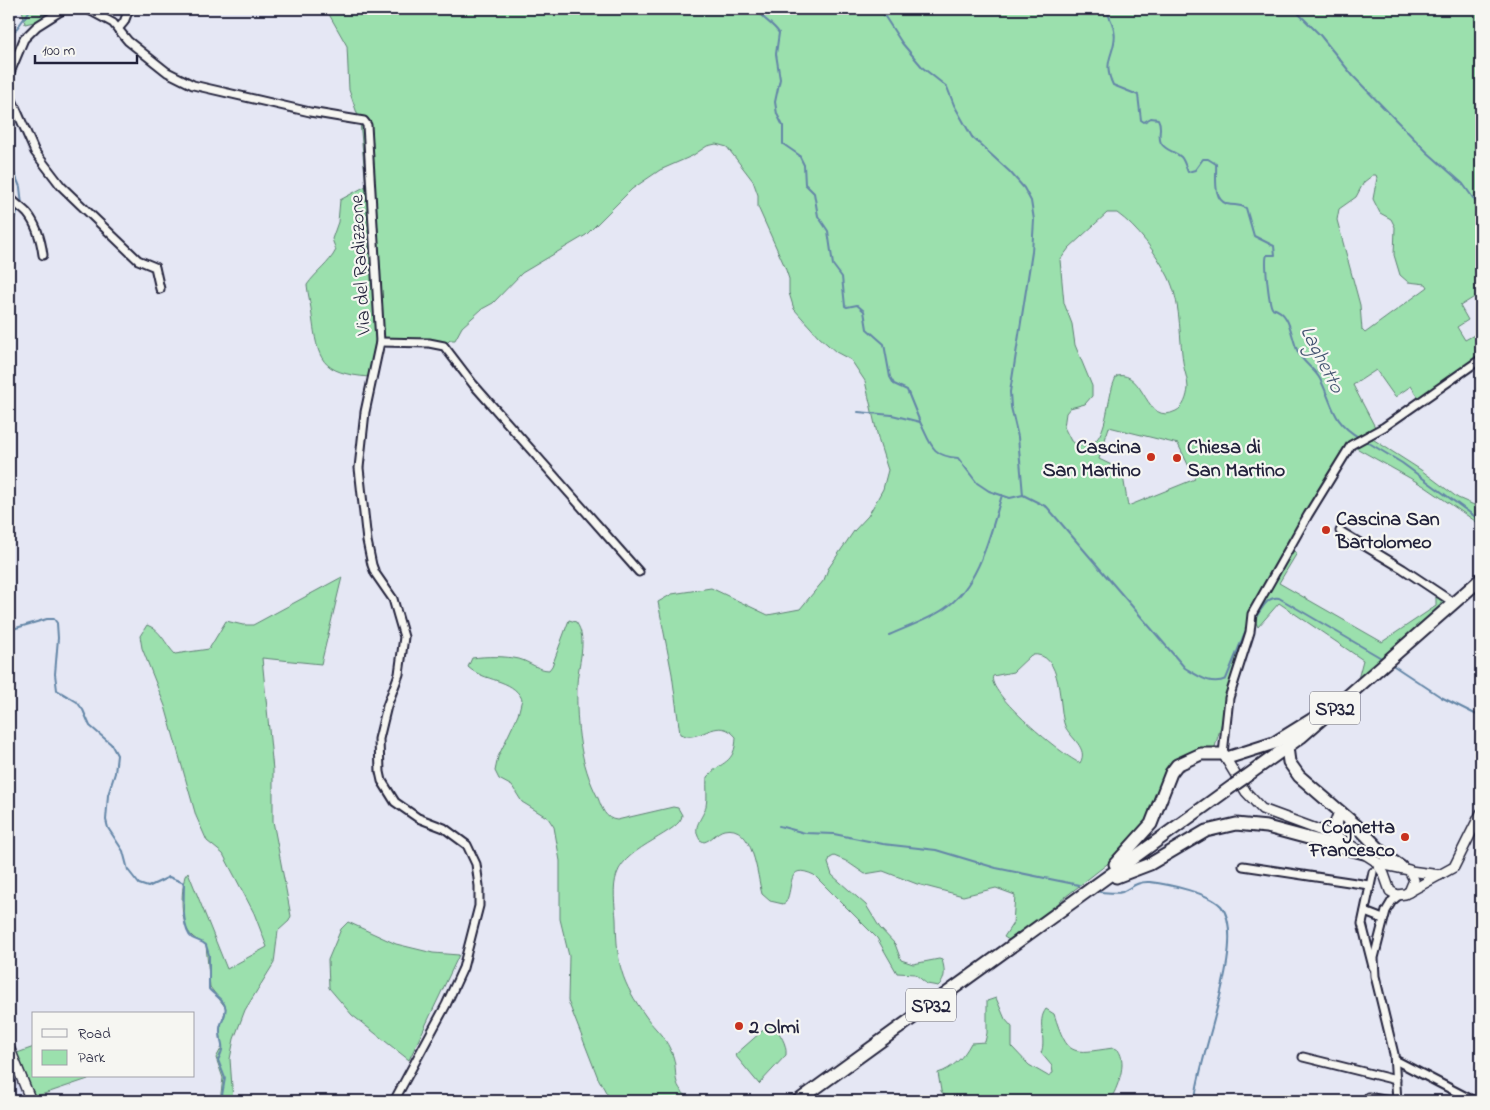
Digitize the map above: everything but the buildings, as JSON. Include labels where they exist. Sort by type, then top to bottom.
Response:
[{"type":"main road","name":"SP32","points":[[798,1101],[1287,747],[1378,671],[1481,579]]},
{"type":"main road","points":[[1063,909],[1066,901],[1112,867],[1146,832],[1158,812],[1171,774],[1177,765],[1201,754],[1225,756],[1280,740],[1322,713],[1378,671]]},
{"type":"main road","points":[[1287,747],[1289,762],[1297,774],[1402,869]]},
{"type":"main road","points":[[1332,834],[1340,812]]},
{"type":"main road","points":[[1096,885],[1150,864],[1206,831],[1236,824],[1264,826],[1364,853]]},
{"type":"street","points":[[9,75],[24,39],[36,26],[64,9]]},
{"type":"street","points":[[87,9],[113,23],[118,29],[124,22],[129,9]]},
{"type":"street","name":"Via del Radizzone","points":[[118,29],[128,41],[167,72],[194,85],[310,112],[364,121],[367,125],[380,342],[362,431],[359,460],[360,488],[372,565],[375,573],[393,599],[404,636],[399,674],[387,706],[379,739],[380,772],[382,781],[395,802],[418,818],[444,828],[467,845],[474,855],[479,886],[479,906],[463,968],[446,1005],[394,1101]]},
{"type":"street","points":[[9,93],[35,152],[61,186],[138,260],[156,267],[160,289]]},
{"type":"street","points":[[9,196],[26,212],[34,224],[42,242],[43,255]]},
{"type":"street","points":[[380,342],[429,342],[444,346],[473,384],[639,572]]},
{"type":"street","points":[[1440,875],[1402,869],[1376,862],[1332,834],[1281,817],[1258,806],[1244,788],[1225,756],[1229,698],[1250,632],[1252,617],[1308,514],[1351,445],[1391,421],[1481,359]]},
{"type":"street","points":[[1340,531],[1404,568],[1454,603]]},
{"type":"street","points":[[1375,972],[1375,948],[1383,919],[1389,906],[1399,895],[1409,892],[1448,871],[1459,860],[1481,813]]},
{"type":"street","points":[[1376,862],[1386,879],[1389,906]]},
{"type":"street","points":[[1243,866],[1369,885]]},
{"type":"street","points":[[1386,879],[1390,871],[1402,869]]},
{"type":"street","points":[[1402,869],[1414,880],[1409,892]]},
{"type":"street","points":[[1373,872],[1362,924],[1365,944],[1375,972],[1395,1060],[1397,1101]]},
{"type":"street","points":[[1388,889],[1399,895]]},
{"type":"street","points":[[1365,912],[1383,919]]},
{"type":"street","points":[[9,1048],[31,1101]]},
{"type":"street","points":[[1303,1057],[1396,1080]]},
{"type":"street","points":[[1395,1060],[1474,1101]]},
{"type":"street","points":[[1368,1097],[1389,1101]]},
{"type":"shaded area","points":[[9,1063],[24,1101],[9,1101]]},
{"type":"green space","points":[[22,9],[73,9],[48,19],[25,24]]},
{"type":"green space","points":[[326,9],[1481,9],[1481,293],[1460,306],[1468,320],[1457,327],[1465,340],[1478,333],[1481,339],[1481,359],[1421,401],[1411,386],[1395,397],[1376,370],[1353,385],[1375,427],[1352,439],[1344,448],[1290,549],[1297,553],[1279,583],[1382,642],[1436,606],[1436,596],[1443,599],[1444,604],[1437,613],[1358,679],[1363,660],[1279,603],[1258,627],[1252,615],[1215,747],[1185,756],[1153,817],[1111,861],[1060,901],[1056,907],[1009,940],[1004,937],[1013,923],[1015,895],[996,888],[963,896],[917,884],[883,871],[865,874],[846,861],[834,856],[830,858],[828,863],[832,875],[866,905],[880,928],[895,944],[901,960],[913,964],[942,960],[944,978],[938,986],[927,984],[915,974],[897,973],[877,938],[814,875],[799,871],[792,878],[786,902],[783,904],[770,901],[762,894],[756,864],[748,842],[742,835],[734,830],[724,830],[704,842],[700,840],[697,831],[698,823],[706,806],[707,777],[727,761],[733,753],[736,737],[725,729],[720,728],[698,735],[686,736],[680,734],[672,674],[658,602],[672,594],[711,588],[768,615],[800,609],[824,580],[828,569],[854,531],[868,516],[883,489],[888,470],[879,442],[865,381],[851,360],[836,352],[819,337],[794,309],[789,293],[789,279],[758,207],[758,195],[753,181],[727,147],[716,144],[707,146],[692,156],[660,170],[632,189],[586,235],[522,273],[493,303],[482,309],[462,327],[455,340],[450,340],[445,345],[432,340],[378,339],[369,377],[340,372],[324,362],[320,354],[314,331],[307,285],[330,260],[336,250],[332,239],[338,222],[340,200],[366,186],[360,122],[349,90],[347,46]],"holes":[[[1373,175],[1376,175],[1373,199],[1380,213],[1391,219],[1395,227],[1394,255],[1400,275],[1408,282],[1426,284],[1428,287],[1365,333],[1362,330],[1360,305],[1337,220],[1339,209],[1356,197],[1364,182]],[[1107,213],[1117,213],[1139,233],[1158,259],[1172,286],[1177,307],[1183,362],[1188,385],[1186,398],[1181,407],[1176,411],[1165,414],[1157,411],[1151,405],[1134,381],[1127,376],[1117,376],[1100,435],[1093,443],[1084,445],[1071,441],[1064,427],[1066,413],[1070,408],[1085,404],[1092,396],[1092,386],[1075,345],[1072,324],[1064,303],[1060,260],[1069,248]],[[1109,427],[1178,444],[1195,479],[1128,506],[1122,470],[1099,459]],[[1031,655],[1042,656],[1049,662],[1058,682],[1065,726],[1081,748],[1082,758],[1080,763],[1043,737],[1001,696],[994,684],[993,676],[1013,672]]]},
{"type":"green space","points":[[1371,438],[1421,470],[1458,498],[1481,508],[1481,525],[1424,486],[1351,445]]},
{"type":"green space","points":[[342,577],[321,664],[262,658],[273,770],[273,821],[291,916],[289,921],[278,931],[274,963],[245,1010],[234,1039],[230,1059],[233,1101],[220,1101],[223,1078],[216,1058],[222,1047],[220,1029],[226,1008],[210,987],[206,945],[193,937],[185,925],[182,899],[185,876],[188,872],[227,969],[267,947],[254,913],[223,854],[207,841],[196,816],[165,706],[142,648],[140,636],[147,625],[156,630],[175,654],[209,649],[226,621],[253,625]]},
{"type":"green space","points":[[569,620],[576,622],[582,636],[577,678],[577,715],[580,744],[587,772],[604,812],[610,818],[617,820],[673,807],[678,808],[682,815],[680,821],[673,827],[631,855],[622,864],[615,879],[614,896],[617,949],[626,982],[638,1005],[668,1045],[675,1064],[677,1083],[685,1095],[693,1101],[611,1101],[598,1078],[568,1001],[569,956],[560,919],[560,861],[554,827],[548,818],[522,802],[512,786],[499,779],[495,771],[498,757],[518,715],[522,699],[512,687],[475,672],[468,667],[472,658],[502,657],[519,659],[541,669],[549,670]]},
{"type":"green space","points":[[348,922],[396,944],[433,953],[459,955],[409,1060],[352,1015],[329,988],[328,960],[341,929]]},
{"type":"green space","points":[[996,998],[1005,1019],[1012,1027],[1012,1047],[1029,1065],[1048,1076],[1053,1073],[1052,1066],[1041,1053],[1043,1048],[1042,1019],[1046,1009],[1054,1014],[1063,1038],[1073,1049],[1088,1051],[1113,1048],[1118,1050],[1121,1055],[1122,1068],[1110,1101],[948,1101],[941,1091],[938,1073],[948,1069],[957,1062],[971,1043],[985,1042],[987,1033],[987,1001]]},
{"type":"green space","points":[[770,1024],[774,1025],[783,1039],[786,1055],[759,1084],[735,1055]]},
{"type":"green space","points":[[32,1048],[32,1078],[88,1079],[35,1097],[17,1053]]},
{"type":"waterway","points":[[9,39],[31,9]]},
{"type":"waterway","points":[[757,9],[779,33],[776,54],[780,79],[775,102],[777,114],[783,126],[783,144],[799,155],[804,165],[805,184],[814,193],[818,216],[828,231],[833,265],[842,277],[845,306],[857,305],[864,311],[867,329],[884,344],[890,377],[894,384],[907,390],[920,422],[892,415],[858,412]]},
{"type":"waterway","points":[[880,9],[902,43],[923,68],[947,87],[954,105],[972,137],[1010,172],[1024,188],[1031,201],[1034,220],[1032,252],[1010,392],[1011,407],[1018,437],[1023,495]]},
{"type":"waterway","name":"Laghetto","points":[[1105,9],[1115,33],[1109,65],[1109,74],[1113,85],[1138,95],[1141,120],[1144,122],[1151,118],[1158,119],[1161,143],[1165,148],[1181,157],[1188,172],[1195,170],[1203,159],[1208,159],[1216,164],[1216,187],[1219,197],[1227,204],[1246,208],[1254,236],[1274,246],[1275,255],[1267,255],[1266,259],[1267,282],[1272,308],[1279,311],[1287,320],[1298,352],[1320,379],[1338,419],[1360,438]]},
{"type":"waterway","points":[[1298,9],[1299,14],[1320,35],[1353,76],[1427,152],[1463,184],[1481,209]]},
{"type":"waterway","points":[[9,160],[20,187],[22,205]]},
{"type":"waterway","points":[[9,229],[19,208]]},
{"type":"waterway","points":[[920,422],[933,448],[942,455],[958,458],[977,483],[989,491],[1010,498],[1023,495],[1047,507],[1185,668],[1210,681],[1226,679],[1248,625]]},
{"type":"waterway","name":"Laghetto","points":[[1364,440],[1402,463],[1481,521]]},
{"type":"waterway","points":[[889,635],[938,613],[956,599],[967,587],[982,558],[1002,495]]},
{"type":"waterway","points":[[1253,621],[1270,599],[1279,598],[1383,659]]},
{"type":"waterway","points":[[9,630],[47,619],[54,619],[57,623],[58,638],[55,674],[57,690],[77,702],[90,726],[111,744],[117,755],[115,773],[108,795],[106,820],[108,828],[123,851],[128,870],[139,884],[148,887],[169,877],[184,883],[184,912],[188,934],[206,945],[209,955],[209,989],[222,1001],[226,1010],[220,1026],[222,1050],[218,1060],[225,1078],[221,1101]]},
{"type":"waterway","points":[[1391,664],[1441,697],[1481,717]]},
{"type":"waterway","points":[[779,826],[805,833],[834,834],[883,844],[936,850],[996,868],[1079,885]]},
{"type":"waterway","points":[[1100,892],[1120,893],[1139,883],[1150,882],[1198,893],[1221,906],[1228,922],[1229,944],[1226,971],[1195,1101]]},
{"type":"place","name":"Cascina San Martino","points":[[1151,457]]},
{"type":"place","name":"Chiesa di San Martino","points":[[1177,458]]},
{"type":"place","name":"Cascina San Bartolomeo","points":[[1326,530]]},
{"type":"place","name":"Cognetta Francesco","points":[[1405,837]]},
{"type":"place","name":"2 Olmi","points":[[739,1026]]}]
